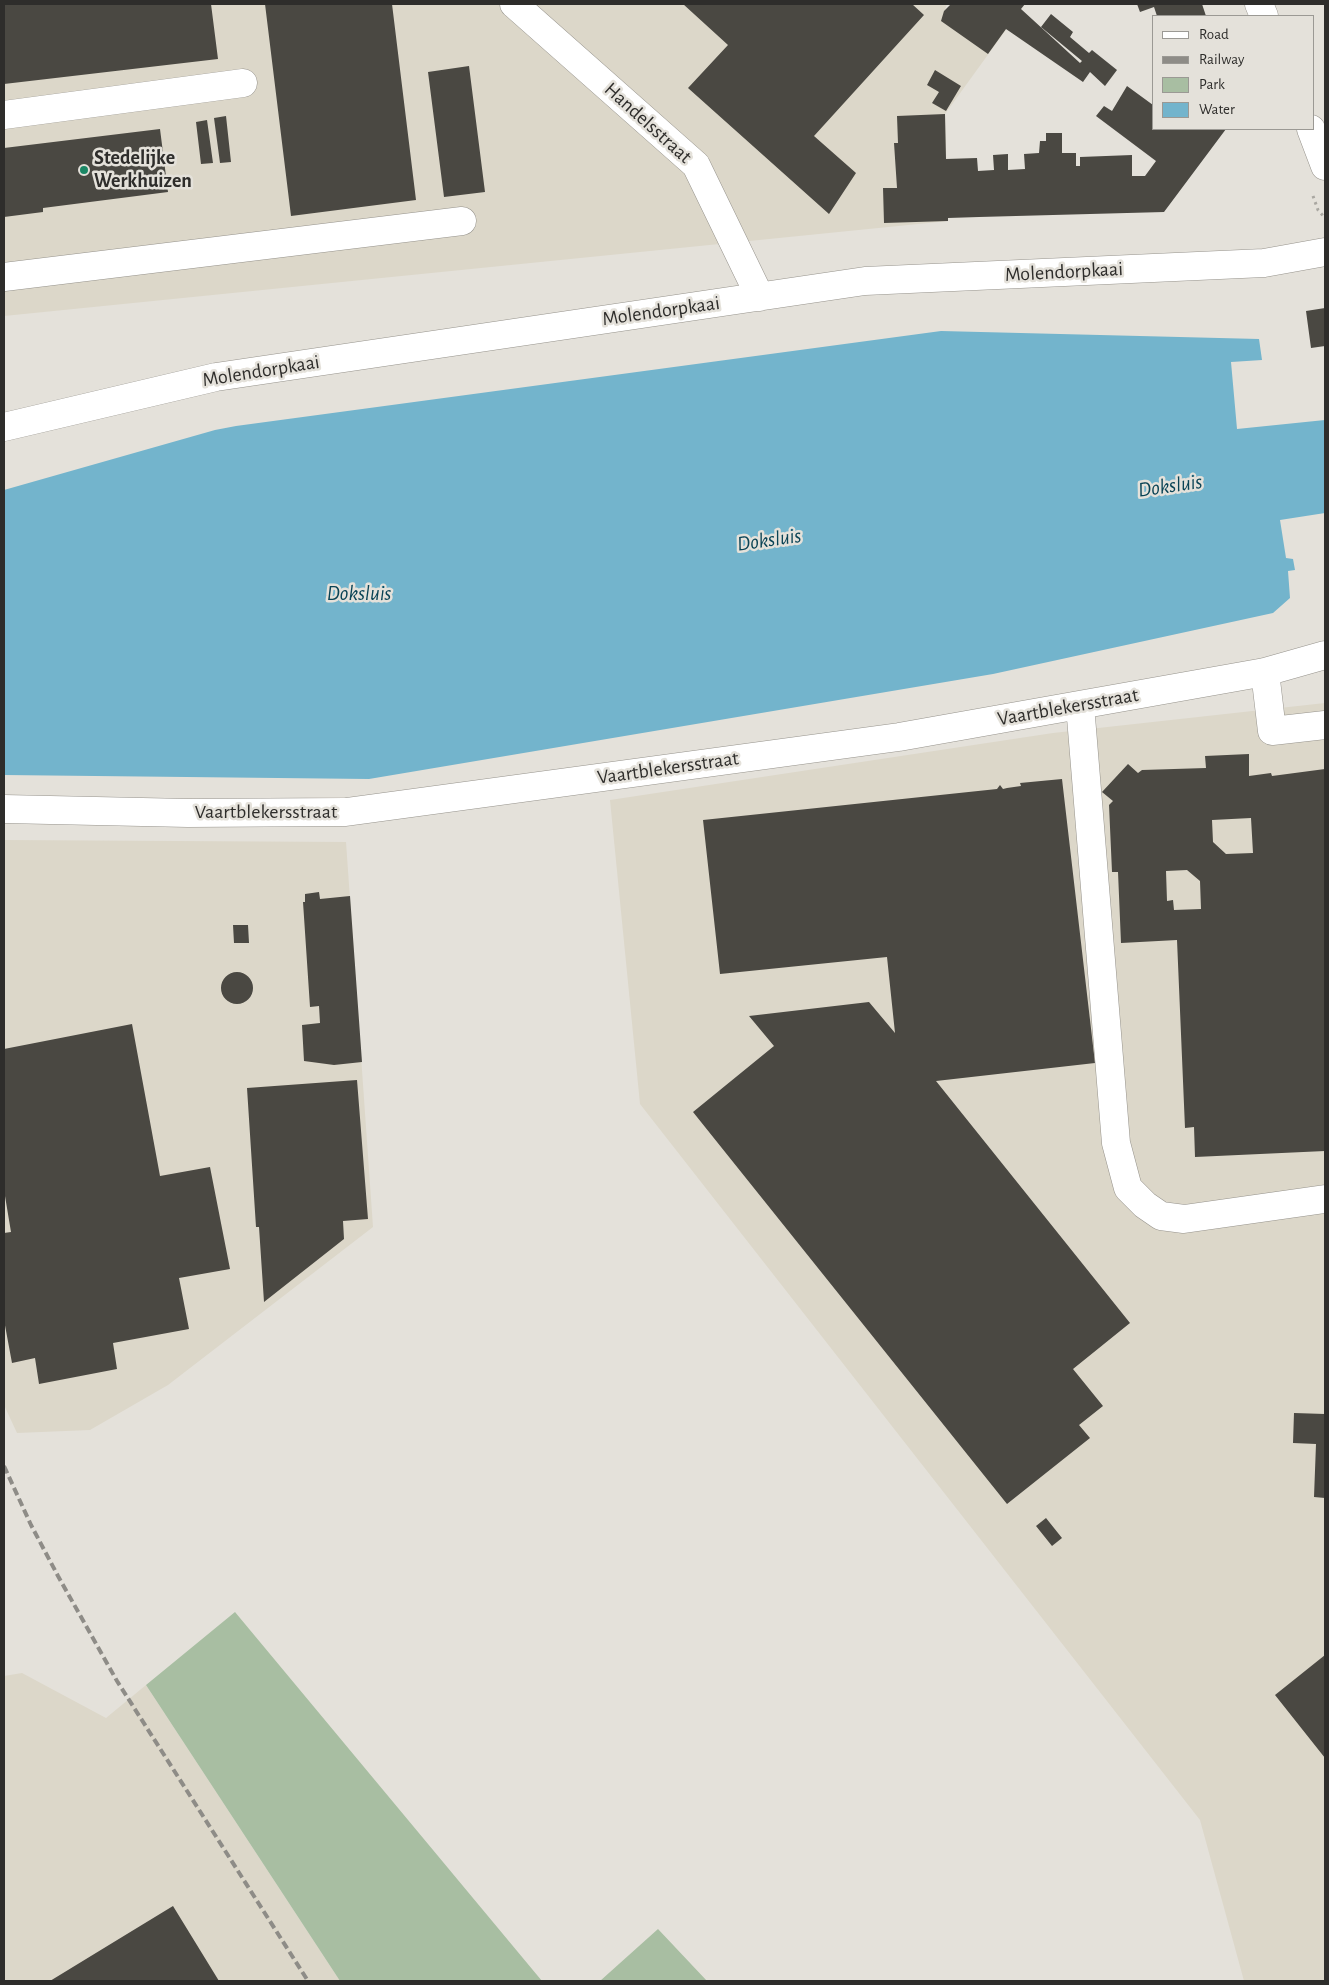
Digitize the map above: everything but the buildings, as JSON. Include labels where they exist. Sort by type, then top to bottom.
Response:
[{"type":"street","name":"Handelsstraat","points":[[514,4],[696,165],[760,297]]},
{"type":"street","points":[[4,115],[243,83]]},
{"type":"street","points":[[1311,130],[1325,166]]},
{"type":"street","points":[[4,277],[462,221]]},
{"type":"street","name":"Molendorpkaai","points":[[4,427],[216,377],[865,281],[1264,263],[1325,252]]},
{"type":"street","name":"Vaartblekersstraat","points":[[4,809],[346,812],[899,737],[1265,672],[1325,655]]},
{"type":"street","points":[[1265,672],[1272,731],[1325,725]]},
{"type":"street","points":[[1080,705],[1116,1143],[1128,1188],[1145,1205],[1161,1216],[1184,1219],[1325,1199]]},
{"type":"shaded area","points":[[4,4],[947,4],[945,10],[951,4],[1017,4],[1021,9],[945,114],[948,221],[4,316]]},
{"type":"shaded area","points":[[1325,703],[1325,1981],[1244,1981],[1200,1820],[640,1104],[610,800],[1053,733]]},
{"type":"shaded area","points":[[4,840],[346,842],[373,1227],[168,1385],[90,1430],[17,1433],[4,1405]]},
{"type":"shaded area","points":[[22,1673],[106,1718],[146,1685],[340,1981],[4,1981],[4,1676]]},
{"type":"green space","points":[[235,1612],[542,1981],[340,1981],[146,1685]]},
{"type":"green space","points":[[658,1929],[707,1981],[600,1981]]},
{"type":"water","name":"Doksluis","points":[[941,331],[1259,339],[1262,360],[1231,362],[1237,429],[1325,420],[1325,513],[1280,520],[1286,558],[1293,559],[1295,570],[1288,571],[1290,598],[1273,613],[993,674],[369,779],[4,775],[4,490],[215,430],[236,426]]},
{"type":"railway","points":[[4,1466],[31,1525],[117,1681],[308,1981]]},
{"type":"place","name":"Stedelijke Werkhuizen","points":[[84,170]]}]
